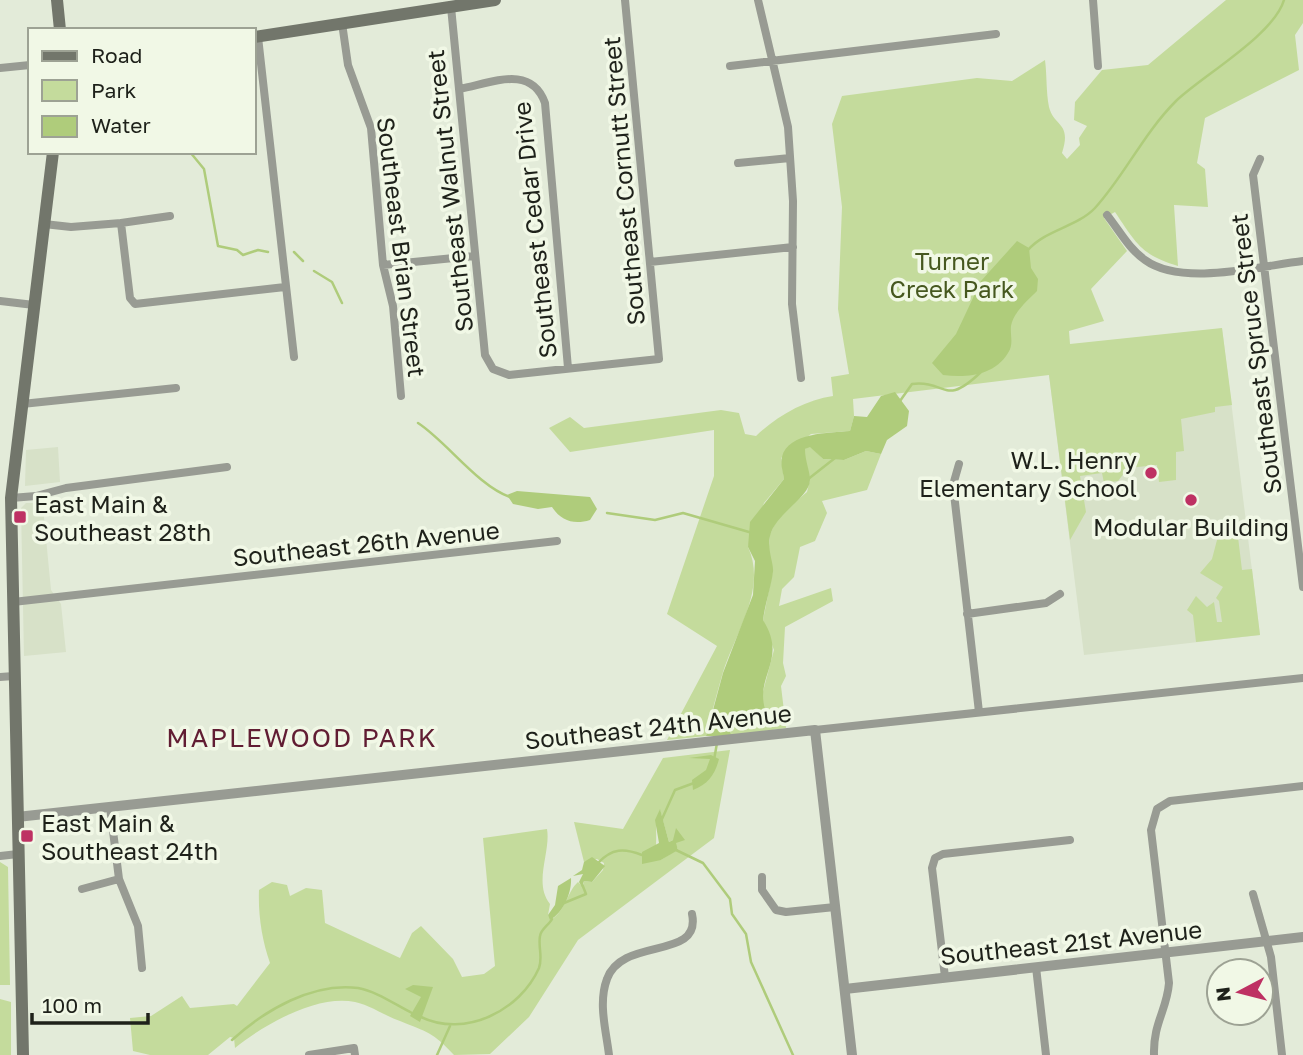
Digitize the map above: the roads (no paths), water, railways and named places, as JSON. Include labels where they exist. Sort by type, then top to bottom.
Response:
[{"type":"main road","points":[[57,0],[60,28]]},
{"type":"main road","points":[[256,37],[495,0]]},
{"type":"main road","points":[[23,1055],[13,602],[5,499],[22,404],[53,154]]},
{"type":"street","name":"Southeast Cornutt Street","points":[[568,368],[659,359],[625,0]]},
{"type":"street","points":[[758,0],[786,113],[793,247],[792,304],[801,378]]},
{"type":"street","points":[[1093,0],[1098,66]]},
{"type":"street","name":"Southeast Walnut Street","points":[[451,7],[485,355],[493,369],[509,375],[568,368]]},
{"type":"street","name":"Southeast Brian Street","points":[[342,23],[348,65],[371,128],[383,265],[394,306],[401,396]]},
{"type":"street","points":[[730,66],[996,34]]},
{"type":"street","points":[[256,37],[294,357]]},
{"type":"street","points":[[0,68],[28,65]]},
{"type":"street","name":"Southeast Cedar Drive","points":[[459,89],[518,79],[532,81],[541,91],[545,103],[568,368]]},
{"type":"street","points":[[737,163],[790,158]]},
{"type":"street","name":"Southeast Spruce Street","points":[[1259,159],[1253,175],[1303,587]]},
{"type":"street","points":[[1107,215],[1136,253],[1157,267],[1188,274],[1303,261]]},
{"type":"street","points":[[44,224],[71,227],[170,216]]},
{"type":"street","points":[[121,223],[130,298],[135,304],[285,287]]},
{"type":"street","points":[[650,262],[793,247]]},
{"type":"street","points":[[383,265],[474,256]]},
{"type":"street","points":[[0,301],[34,305]]},
{"type":"street","points":[[22,404],[176,388]]},
{"type":"street","points":[[959,464],[953,485],[979,712]]},
{"type":"street","points":[[5,499],[227,467]]},
{"type":"street","name":"Southeast 26th Avenue","points":[[13,602],[556,541]]},
{"type":"street","points":[[967,614],[1046,603],[1060,594]]},
{"type":"street","points":[[0,677],[14,676]]},
{"type":"street","name":"Southeast 24th Avenue","points":[[17,817],[1303,678]]},
{"type":"street","points":[[815,730],[852,1055]]},
{"type":"street","points":[[1154,1055],[1157,1021],[1168,994],[1167,953],[1151,830],[1157,809],[1170,801],[1303,786]]},
{"type":"street","points":[[110,807],[118,879],[138,926],[142,968]]},
{"type":"street","points":[[945,977],[932,868],[935,858],[943,854],[1070,839]]},
{"type":"street","points":[[0,856],[18,854]]},
{"type":"street","points":[[762,877],[761,888],[776,910],[786,912],[835,907]]},
{"type":"street","points":[[82,889],[118,879]]},
{"type":"street","points":[[1253,894],[1271,957],[1282,1055]]},
{"type":"street","points":[[609,1055],[602,1002],[608,975],[618,962],[630,954],[673,946],[687,938],[691,932],[692,914]]},
{"type":"street","name":"Southeast 21st Avenue","points":[[845,989],[1303,937]]},
{"type":"street","points":[[1037,967],[1046,1055]]},
{"type":"street","points":[[309,1055],[355,1051]]},
{"type":"water","points":[[1017,241],[1029,248],[1031,268],[1038,279],[1037,291],[1012,321],[1010,350],[995,367],[979,374],[943,375],[932,363],[956,334],[981,281]]},
{"type":"water","points":[[895,392],[909,411],[907,426],[887,440],[881,454],[866,451],[844,460],[823,459],[810,447],[805,449],[810,477],[808,486],[778,520],[770,536],[773,572],[763,620],[770,634],[772,657],[764,686],[765,709],[734,719],[728,728],[732,736],[706,736],[723,673],[753,595],[755,561],[748,547],[750,522],[784,479],[781,459],[786,449],[792,443],[811,435],[850,431],[854,416],[867,417],[881,396]]},
{"type":"water","points":[[517,491],[590,497],[597,509],[590,520],[573,522],[559,516],[552,507],[538,509],[513,504],[507,495]]},
{"type":"water","points":[[711,755],[719,759],[715,770],[707,782],[693,790],[692,780],[706,770],[710,759],[689,758]]},
{"type":"water","points":[[660,809],[669,842],[673,840],[676,828],[685,840],[676,843],[678,850],[661,860],[642,864],[642,852],[659,843],[655,820]]},
{"type":"water","points":[[592,857],[605,866],[592,882],[584,881],[582,887],[579,882],[583,874],[573,876],[582,870],[584,862]]},
{"type":"water","points":[[571,878],[566,902],[550,920],[548,915],[555,905],[558,886]]},
{"type":"water","points":[[413,985],[433,987],[420,1022],[410,1016],[421,997],[405,989]]},
{"type":"waterway","points":[[1028,250],[1035,243],[1079,220],[1095,208],[1164,114],[1176,101],[1267,27],[1284,0]]},
{"type":"waterway","points":[[192,154],[204,169],[218,246],[237,250],[243,255],[258,250],[268,252]]},
{"type":"waterway","points":[[294,252],[303,261]]},
{"type":"waterway","points":[[314,271],[332,282],[342,303]]},
{"type":"waterway","points":[[900,401],[912,384],[952,391],[969,383],[981,372]]},
{"type":"waterway","points":[[418,423],[486,483],[510,497]]},
{"type":"waterway","points":[[807,480],[835,458]]},
{"type":"waterway","points":[[607,513],[655,520],[683,513],[749,532]]},
{"type":"waterway","points":[[714,760],[717,743]]},
{"type":"waterway","points":[[662,819],[675,790],[694,783]]},
{"type":"waterway","points":[[676,850],[703,863],[730,899],[732,914],[746,934],[751,962],[793,1055]]},
{"type":"waterway","points":[[598,863],[608,854],[618,851],[642,855]]},
{"type":"waterway","points":[[564,903],[586,894],[582,884]]},
{"type":"waterway","points":[[421,1017],[438,1023],[455,1024],[473,1022],[505,1008],[519,997],[539,968],[540,936],[552,919]]},
{"type":"waterway","points":[[232,1040],[259,1018],[290,1000],[324,989],[358,988],[379,995],[412,1013]]},
{"type":"waterway","points":[[437,1055],[450,1026]]},
{"type":"place","name":"W.L. Henry Elementary School","points":[[1151,473]]},
{"type":"place","name":"Modular Building","points":[[1191,500]]},
{"type":"place","name":"East Main & Southeast 28th","points":[[20,517]]},
{"type":"place","name":"East Main & Southeast 24th","points":[[27,836]]},
{"type":"district","name":"MAPLEWOOD PARK","points":[[302,737]]},
{"type":"park label","name":"Turner Creek Park","points":[[952,274]]}]
